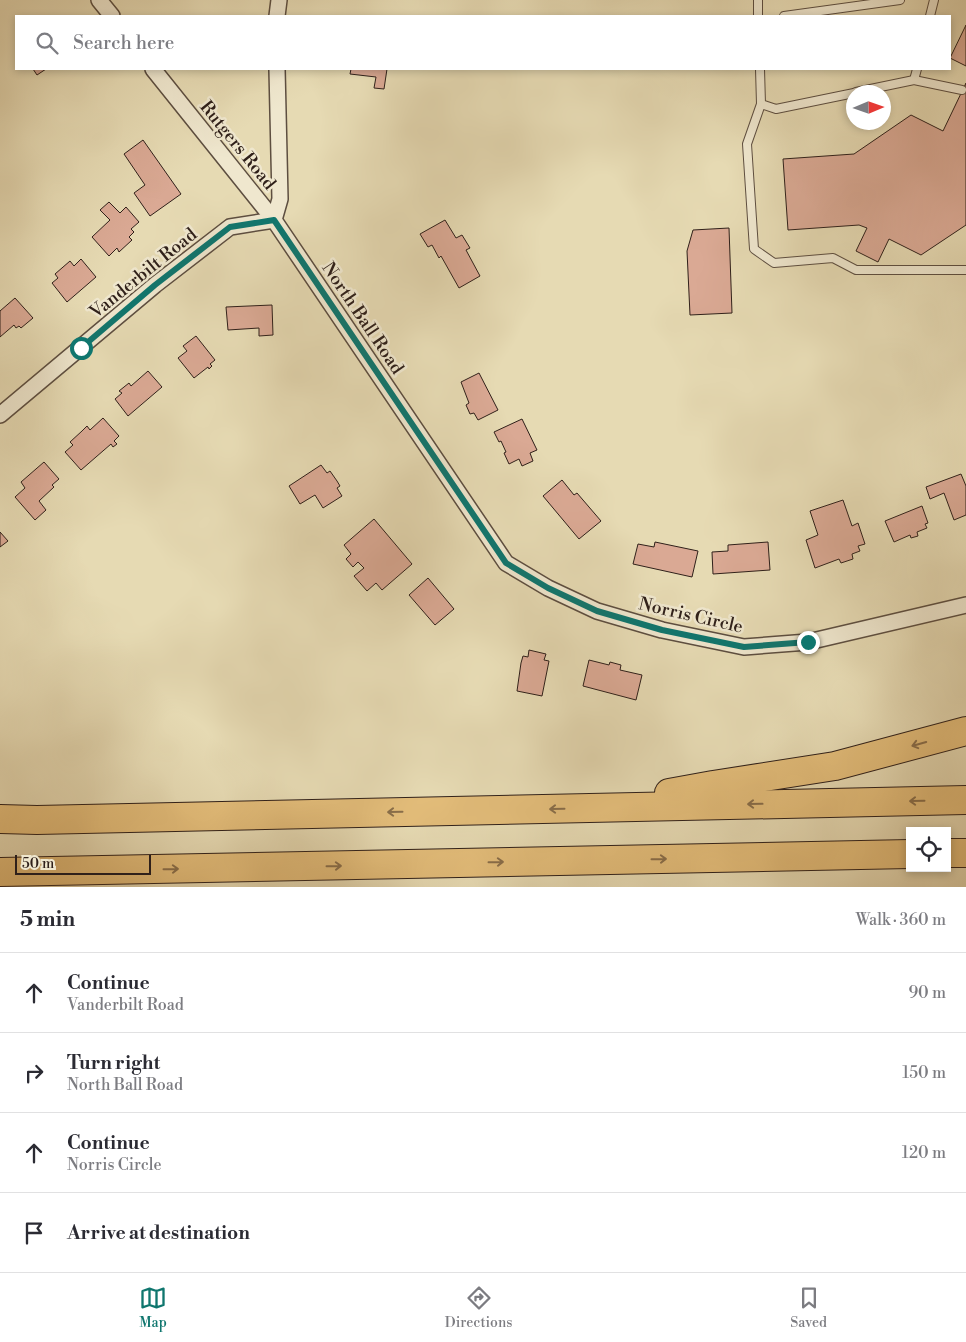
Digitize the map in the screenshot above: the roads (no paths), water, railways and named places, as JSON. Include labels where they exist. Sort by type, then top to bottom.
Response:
[{"type":"highway","points":[[597,808],[713,785],[835,766],[966,731]]},
{"type":"highway","points":[[0,819],[37,820],[966,800]]},
{"type":"highway","points":[[951,853],[966,853]]},
{"type":"highway","points":[[0,872],[906,854]]},
{"type":"street","points":[[99,0],[111,15]]},
{"type":"street","points":[[277,15],[279,0]]},
{"type":"street","name":"Rutgers Road","points":[[154,70],[274,220]]},
{"type":"street","points":[[274,220],[280,199],[277,70]]},
{"type":"street","name":"Vanderbilt Road","points":[[0,415],[155,285],[230,227],[274,220]]},
{"type":"street","name":"North Ball Road","points":[[274,220],[506,563]]},
{"type":"street","name":"Norris Circle","points":[[506,563],[548,588],[597,611],[662,630],[744,647],[808,642],[966,605]]},
{"type":"lane","points":[[758,0],[758,15]]},
{"type":"lane","points":[[791,15],[900,0]]},
{"type":"lane","points":[[930,15],[934,0]]},
{"type":"lane","points":[[760,70],[761,104],[747,144],[754,249],[774,263],[833,258],[856,270],[966,270]]},
{"type":"lane","points":[[914,80],[916,70]]},
{"type":"lane","points":[[891,85],[914,80],[962,90]]},
{"type":"lane","points":[[761,104],[776,109],[846,95]]}]
